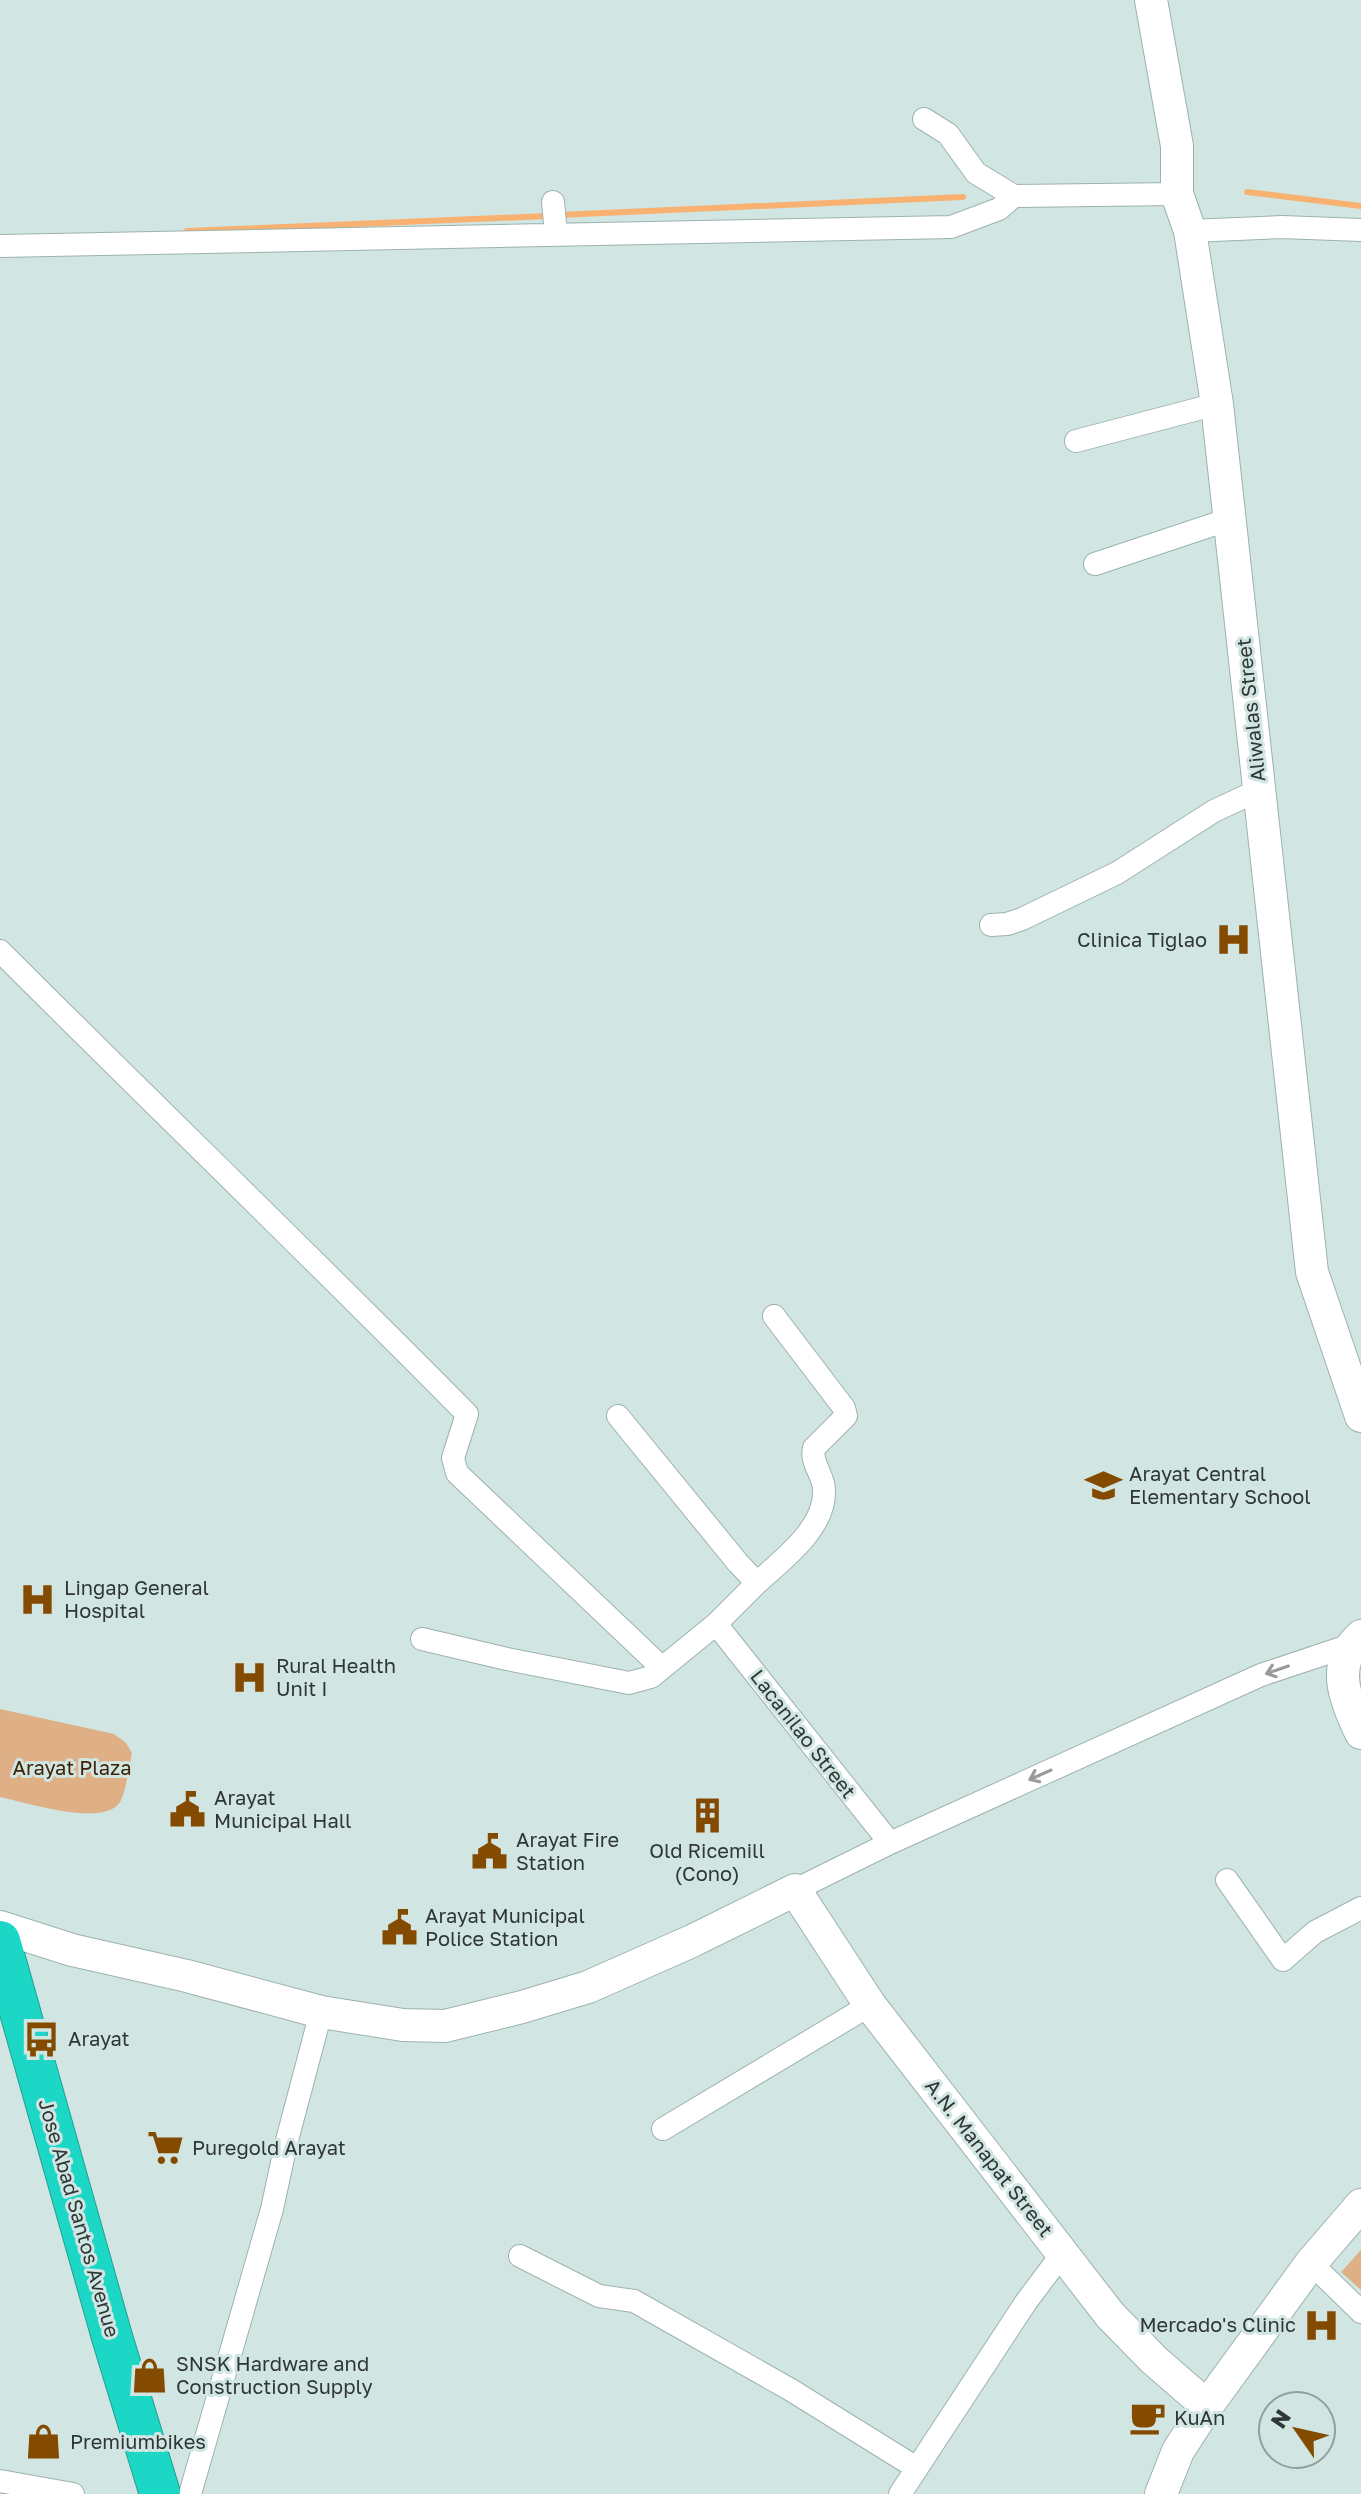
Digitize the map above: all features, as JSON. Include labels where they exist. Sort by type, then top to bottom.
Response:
[{"type":"highway","name":"Jose Abad Santos Avenue","points":[[0,1941],[112,2337],[160,2494]]},
{"type":"street","name":"Aliwalas Street","points":[[1151,0],[1177,146],[1177,194],[1190,231],[1217,404],[1312,1272],[1361,1416]]},
{"type":"street","points":[[924,119],[948,134],[976,173],[1014,196],[1177,194]]},
{"type":"street","points":[[0,246],[556,231],[951,227],[999,209],[1014,196]]},
{"type":"street","points":[[553,202],[556,231]]},
{"type":"street","points":[[1190,231],[1282,227],[1361,230]]},
{"type":"street","points":[[1076,441],[1217,404]]},
{"type":"street","points":[[1095,564],[1230,519]]},
{"type":"street","points":[[991,925],[1022,919],[1117,873],[1214,811],[1259,790]]},
{"type":"street","points":[[0,951],[151,1103],[280,1225],[467,1414],[453,1458],[457,1473],[661,1667]]},
{"type":"street","points":[[422,1639],[537,1666],[629,1683],[651,1677],[716,1624],[808,1532],[820,1513],[824,1486],[812,1456],[814,1448],[846,1416],[844,1408],[774,1316]]},
{"type":"street","points":[[618,1416],[757,1583]]},
{"type":"street","name":"Lacanilao Street","points":[[716,1624],[890,1843]]},
{"type":"street","points":[[0,1927],[72,1950],[187,1976],[321,2012],[403,2025],[445,2026],[522,2007],[601,1982],[692,1941],[890,1843],[1261,1675],[1356,1640]]},
{"type":"street","points":[[1356,1640],[1340,1673],[1347,1705],[1361,1733]]},
{"type":"street","points":[[1227,1880],[1283,1960],[1315,1932],[1361,1908]]},
{"type":"street","name":"A.N. Manapat Street","points":[[795,1890],[870,2005],[1110,2315],[1154,2360],[1207,2406]]},
{"type":"street","points":[[663,2129],[870,2005]]},
{"type":"street","points":[[190,2494],[272,2209],[321,2012]]},
{"type":"street","points":[[1161,2494],[1178,2451],[1207,2406],[1311,2263],[1361,2205]]},
{"type":"street","points":[[900,2494],[1026,2302],[1062,2254]]},
{"type":"street","points":[[520,2256],[607,2299],[634,2301],[791,2390],[915,2467]]},
{"type":"street","points":[[1311,2263],[1361,2312]]},
{"type":"street","points":[[0,2481],[73,2494]]},
{"type":"green space","name":"Arayat Plaza","points":[[0,1709],[114,1734],[126,1743],[132,1753],[120,1802],[98,1813],[82,1813],[0,1797]]},
{"type":"green space","points":[[1361,2250],[1361,2290],[1341,2272]]},
{"type":"waterway","points":[[1247,192],[1361,206]]},
{"type":"waterway","points":[[559,215],[963,197]]},
{"type":"waterway","points":[[187,231],[548,216]]},
{"type":"place","name":"Clinica Tiglao","points":[[1233,940]]},
{"type":"place","name":"Arayat Central Elementary School","points":[[1103,1486]]},
{"type":"place","name":"Lingap General Hospital","points":[[38,1600]]},
{"type":"place","name":"Rural Health Unit I","points":[[250,1678]]},
{"type":"place","name":"Arayat Municipal Hall","points":[[188,1810]]},
{"type":"place","name":"Old Ricemill (Cono)","points":[[707,1816]]},
{"type":"place","name":"Arayat Fire Station","points":[[490,1852]]},
{"type":"place","name":"Arayat Municipal Police Station","points":[[399,1927]]},
{"type":"place","name":"Arayat","points":[[42,2039]]},
{"type":"place","name":"Puregold Arayat","points":[[166,2148]]},
{"type":"place","name":"Mercado's Clinic","points":[[1322,2325]]},
{"type":"place","name":"SNSK Hardware and Construction Supply","points":[[150,2376]]},
{"type":"place","name":"KuAn","points":[[1148,2418]]},
{"type":"place","name":"Premiumbikes","points":[[44,2442]]}]
